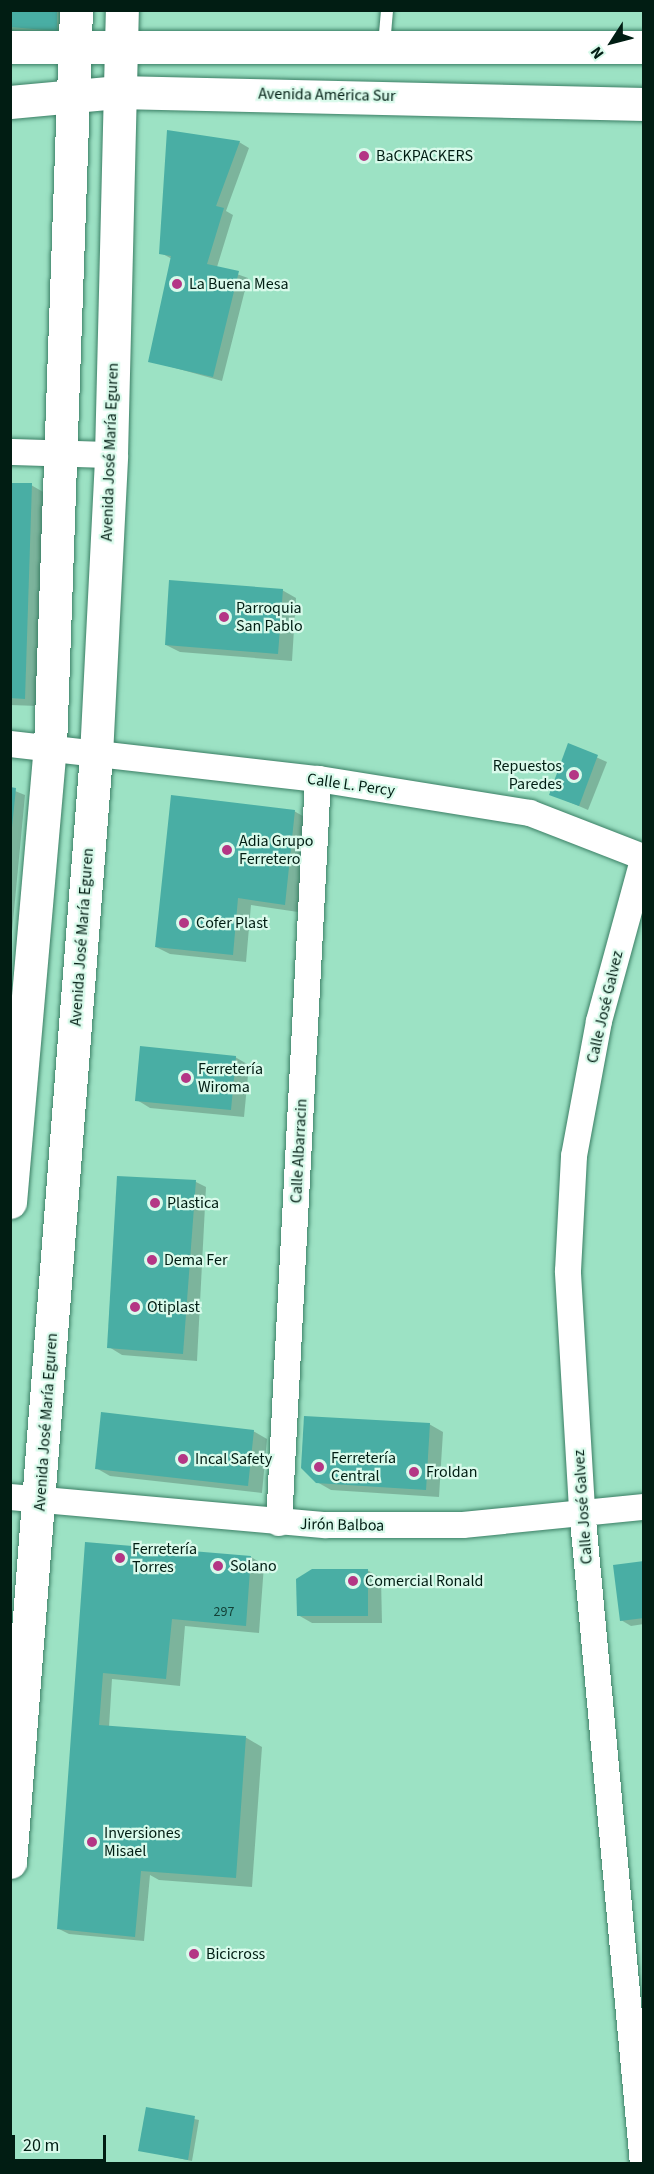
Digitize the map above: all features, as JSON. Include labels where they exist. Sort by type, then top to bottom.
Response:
[{"type":"main road","points":[[10,1202],[50,747],[58,452],[76,10]]},
{"type":"main road","name":"Avenida José María Eguren","points":[[10,1862],[26,1498],[96,755],[111,454],[117,92],[122,10]]},
{"type":"main road","points":[[10,47],[75,43],[644,47]]},
{"type":"main road","points":[[349,46],[351,96]]},
{"type":"main road","name":"Avenida América Sur","points":[[10,102],[117,92],[644,104]]},
{"type":"main road","points":[[53,639],[102,641]]},
{"type":"street","points":[[10,452],[111,454]]},
{"type":"street","name":"Calle L. Percy","points":[[10,744],[318,779],[530,813],[643,856]]},
{"type":"street","name":"Calle Albarracin","points":[[279,1523],[318,779]]},
{"type":"street","name":"Calle José Galvez","points":[[643,856],[599,1021],[574,1156],[568,1271],[582,1509],[639,2097],[643,2163]]},
{"type":"street","points":[[10,1516],[26,1498]]},
{"type":"street","name":"Jirón Balboa","points":[[26,1498],[279,1523],[463,1526],[582,1509],[644,1507]]},
{"type":"lane","points":[[384,45],[387,10]]},
{"type":"building","points":[[10,10],[57,10],[57,31],[10,27]]},
{"type":"building","points":[[167,130],[240,141],[216,206],[224,208],[207,264],[239,271],[213,377],[148,362],[171,256],[159,254]]},
{"type":"building","points":[[10,483],[32,483],[25,699],[10,698]]},
{"type":"building","name":"Parroquia San Pablo","points":[[169,580],[283,589],[278,654],[165,645]]},
{"type":"building","name":"Repuestos Paredes","points":[[568,743],[598,755],[579,806],[549,795]]},
{"type":"building","points":[[10,787],[16,788],[12,827],[10,827]]},
{"type":"building","name":"Adia Grupo Ferretero","points":[[171,795],[295,810],[285,905],[238,898],[233,955],[155,947]]},
{"type":"building","name":"Ferretería Wiroma","points":[[140,1046],[236,1056],[231,1110],[135,1101]]},
{"type":"building","points":[[117,1176],[196,1180],[183,1354],[107,1348]]},
{"type":"building","points":[[101,1412],[254,1430],[248,1486],[95,1469]]},
{"type":"building","points":[[304,1416],[430,1423],[426,1490],[316,1483],[301,1468]]},
{"type":"building","points":[[85,1542],[251,1556],[246,1626],[172,1619],[166,1679],[103,1673],[99,1725],[246,1736],[236,1878],[141,1871],[135,1937],[57,1929]]},
{"type":"building","points":[[644,1561],[644,1618],[620,1621],[613,1565]]},
{"type":"building","points":[[312,1569],[368,1569],[368,1616],[297,1616],[296,1579]]},
{"type":"building","points":[[146,2107],[195,2116],[188,2160],[138,2151]]},
{"type":"place","name":"BaCKPACKERS","points":[[364,156]]},
{"type":"place","name":"La Buena Mesa","points":[[177,284]]},
{"type":"place","name":"Parroquia San Pablo","points":[[224,617]]},
{"type":"place","name":"Repuestos Paredes","points":[[574,775]]},
{"type":"place","name":"Adia Grupo Ferretero","points":[[227,850]]},
{"type":"place","name":"Cofer Plast","points":[[184,923]]},
{"type":"place","name":"Ferretería Wiroma","points":[[186,1078]]},
{"type":"place","name":"Plastica","points":[[155,1203]]},
{"type":"place","name":"Dema Fer","points":[[152,1260]]},
{"type":"place","name":"Otiplast","points":[[135,1307]]},
{"type":"place","name":"Incal Safety","points":[[183,1459]]},
{"type":"place","name":"Ferretería Central","points":[[319,1467]]},
{"type":"place","name":"Froldan","points":[[414,1472]]},
{"type":"place","name":"Ferretería Torres","points":[[120,1558]]},
{"type":"place","name":"Solano","points":[[218,1566]]},
{"type":"place","name":"Comercial Ronald","points":[[353,1581]]},
{"type":"place","name":"Inversiones Misael","points":[[92,1842]]},
{"type":"place","name":"Bicicross","points":[[194,1954]]}]
